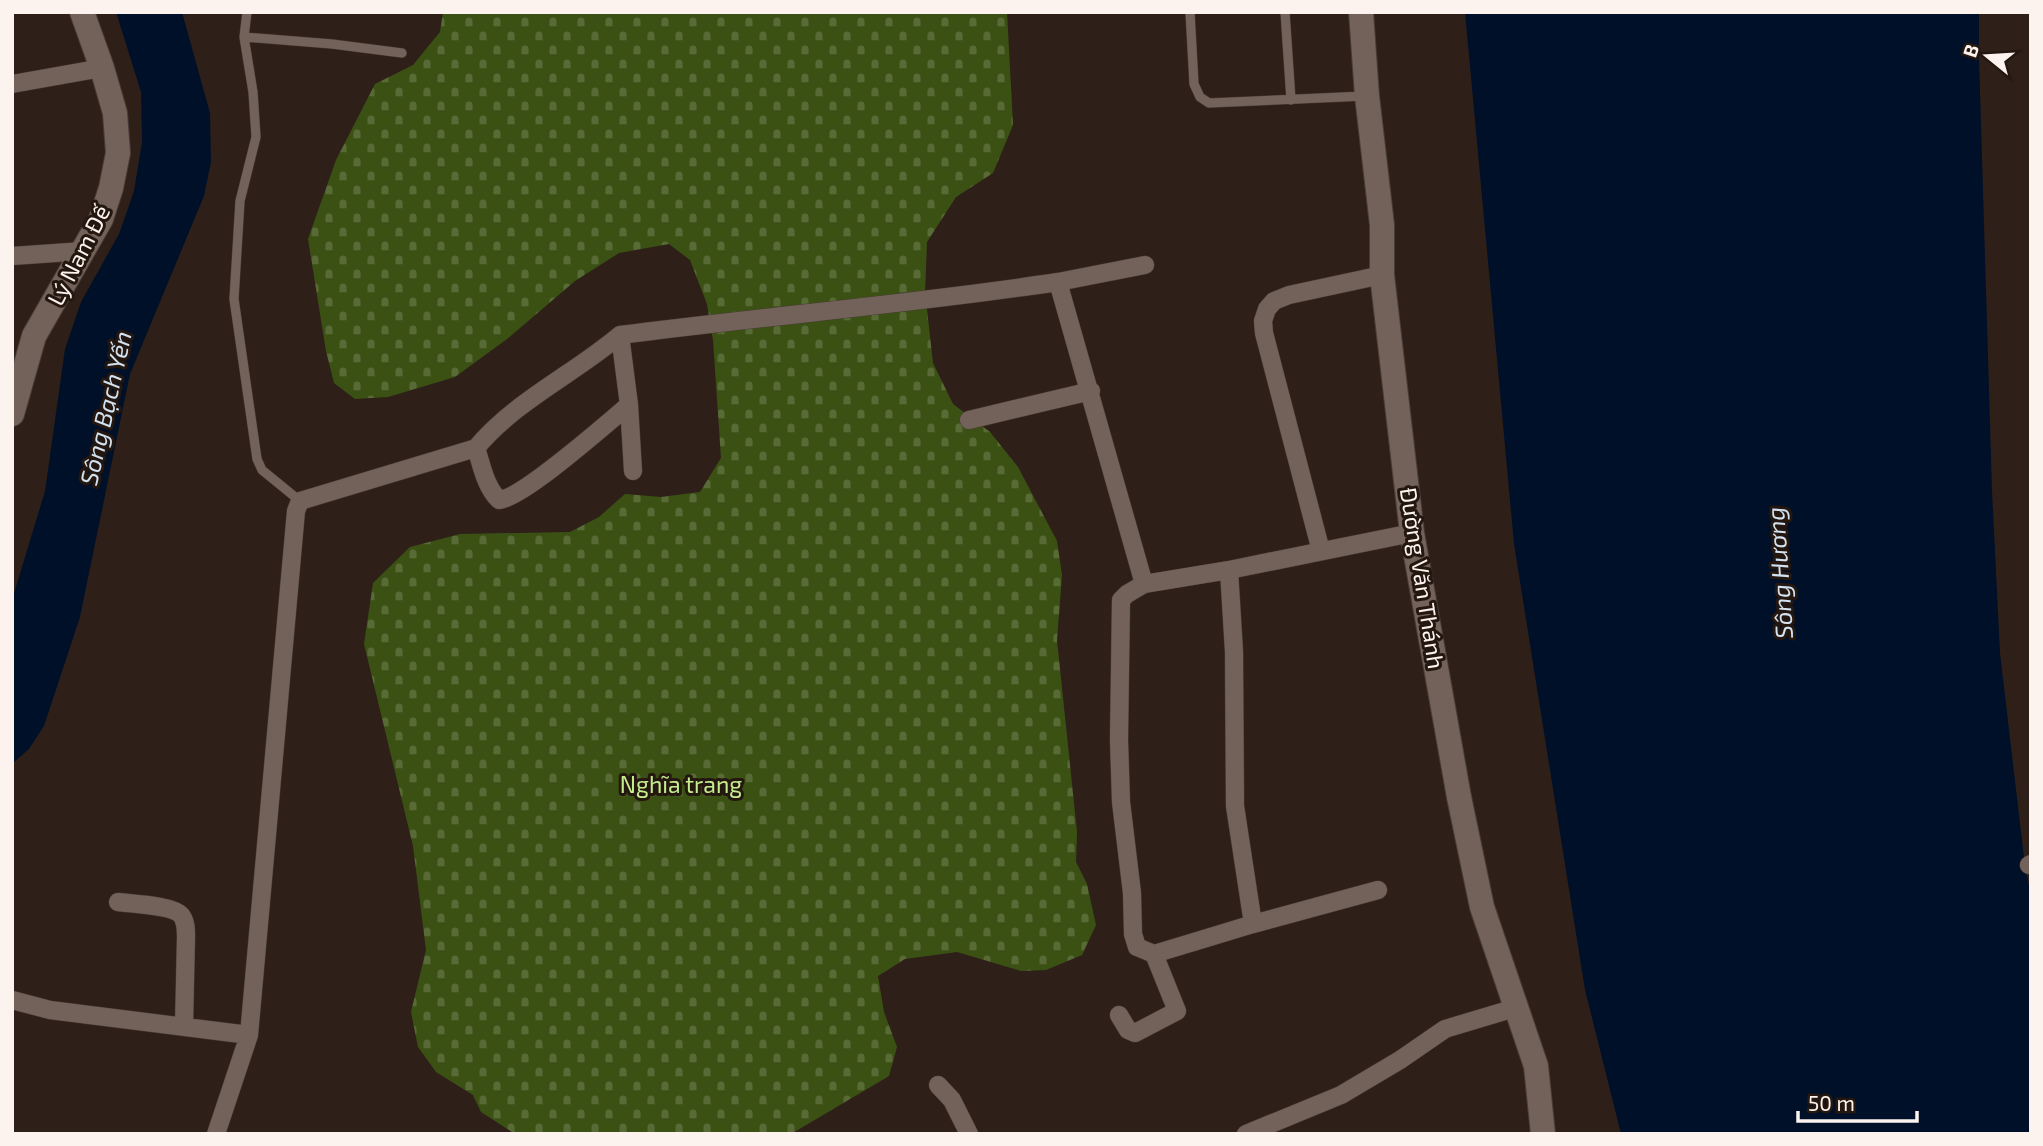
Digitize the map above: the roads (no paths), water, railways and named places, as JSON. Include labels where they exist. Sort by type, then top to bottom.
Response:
[{"type":"main road","name":"Lý Nam Đế","points":[[12,414],[34,336],[101,219],[118,153],[115,113],[82,12]]},
{"type":"main road","name":"Đường Văn Thánh","points":[[1361,12],[1367,96],[1382,225],[1382,275],[1412,533],[1459,797],[1482,907],[1536,1066],[1543,1134]]},
{"type":"street","points":[[12,84],[102,68]]},
{"type":"street","points":[[12,256],[84,251]]},
{"type":"street","points":[[216,1134],[249,1035],[296,511],[300,501],[476,447],[493,427],[620,335],[776,315],[958,297],[1145,265]]},
{"type":"street","points":[[1321,551],[1272,369],[1263,320],[1267,309],[1275,301],[1289,295],[1382,275]]},
{"type":"street","points":[[1058,282],[1144,584]]},
{"type":"street","points":[[620,335],[629,405],[633,471]]},
{"type":"street","points":[[969,420],[1091,391]]},
{"type":"street","points":[[476,447],[492,494],[503,500],[530,484],[629,405]]},
{"type":"street","points":[[1378,890],[1154,954],[1137,947],[1133,934],[1132,893],[1123,827],[1119,740],[1121,600],[1144,584],[1229,570],[1412,533]]},
{"type":"street","points":[[1229,570],[1234,652],[1235,806],[1253,924]]},
{"type":"street","points":[[118,902],[174,910],[182,916],[186,924],[184,1026]]},
{"type":"street","points":[[1119,1015],[1128,1030],[1135,1033],[1177,1011],[1154,954]]},
{"type":"street","points":[[12,1000],[50,1010],[249,1035]]},
{"type":"street","points":[[1246,1134],[1341,1095],[1446,1029],[1515,1008]]},
{"type":"street","points":[[938,1084],[952,1100],[969,1134]]},
{"type":"lane","points":[[247,12],[244,37],[253,92],[256,137],[240,201],[234,299],[257,459],[262,471],[300,501]]},
{"type":"lane","points":[[1190,12],[1194,84],[1200,97],[1209,103],[1367,96]]},
{"type":"lane","points":[[1285,12],[1291,100]]},
{"type":"lane","points":[[244,37],[402,52]]},
{"type":"water","name":"Sông Bạch Yến","points":[[116,12],[182,12],[210,113],[211,162],[204,196],[130,374],[80,617],[44,726],[29,749],[12,764],[12,600],[45,491],[65,349],[81,302],[119,234],[134,191],[142,142],[141,92]]},
{"type":"water","name":"Sông Hương","points":[[1465,12],[1979,12],[1992,490],[2000,653],[2025,866],[2031,895],[2031,1134],[1621,1134],[1585,990],[1514,544]]},
{"type":"park label","name":"Nghĩa trang","points":[[681,784]]}]
